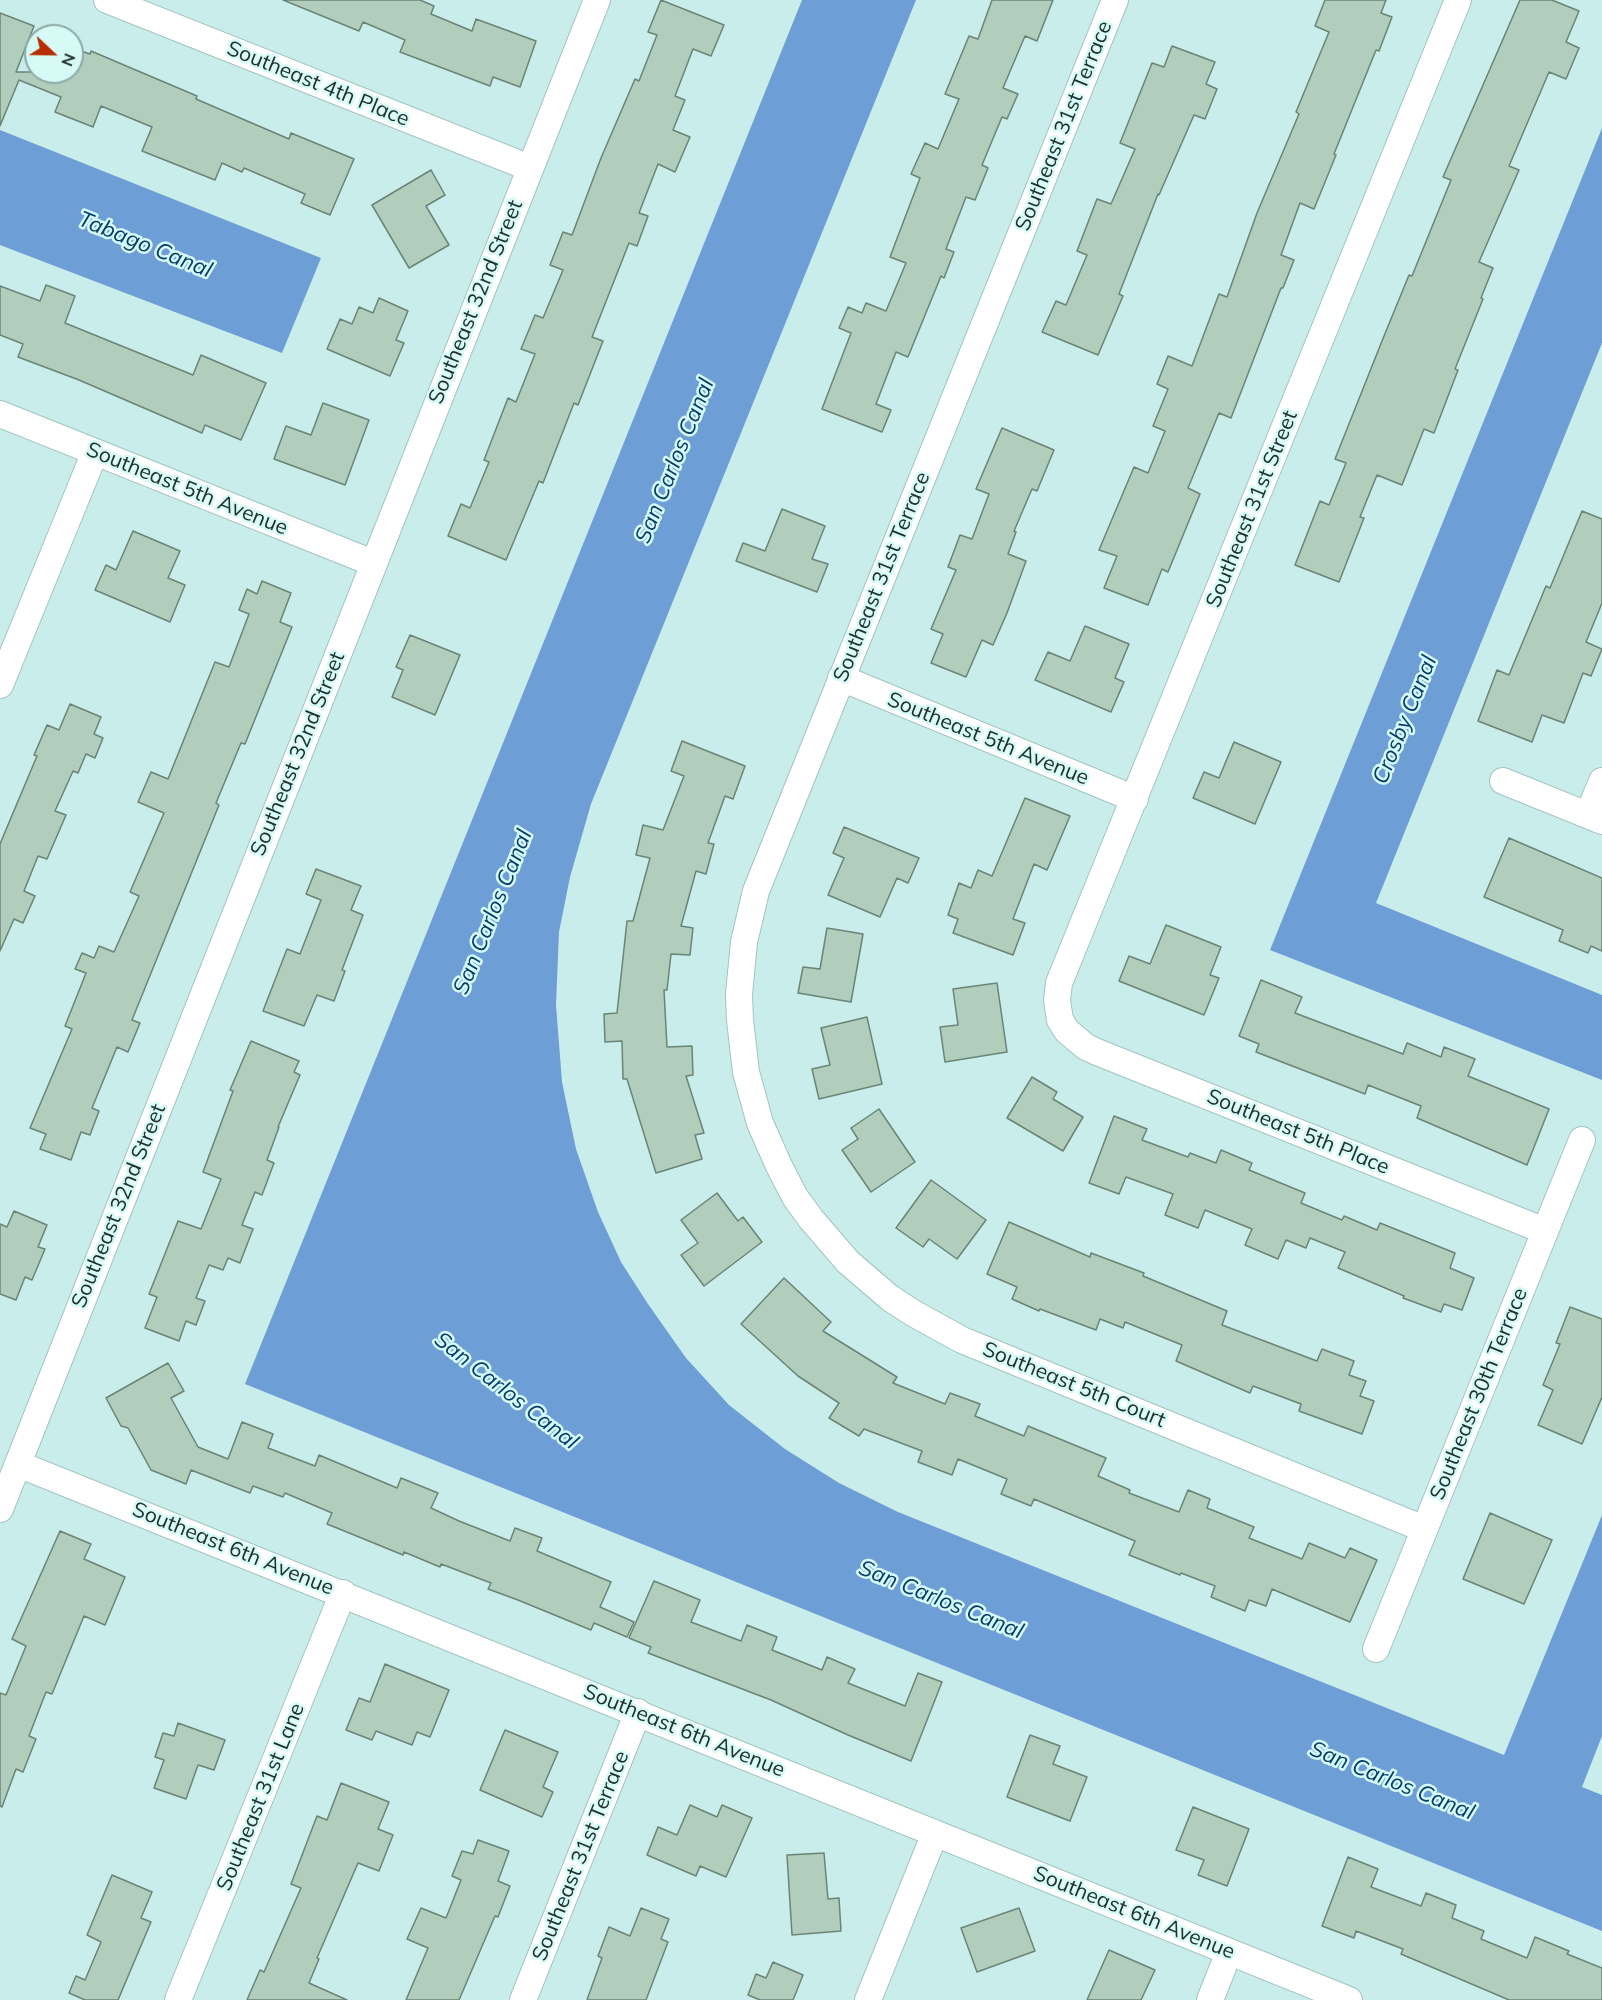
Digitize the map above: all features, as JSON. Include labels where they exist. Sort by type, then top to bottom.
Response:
[{"type":"street","name":"Southeast 4th Place","points":[[107,0],[530,168]]},
{"type":"street","name":"Southeast 32nd Street","points":[[1,1505],[597,0]]},
{"type":"street","name":"Southeast 31st Terrace","points":[[778,1166],[760,1123],[746,1072],[740,1003],[744,942],[756,891],[764,866],[1115,0]]},
{"type":"street","name":"Southeast 31st Street","points":[[1060,1020],[1057,1000],[1059,983],[1458,0]]},
{"type":"street","name":"Southeast 5th Avenue","points":[[0,414],[373,563]]},
{"type":"street","points":[[0,685],[94,452]]},
{"type":"street","name":"Southeast 5th Avenue","points":[[841,678],[1135,799]]},
{"type":"street","points":[[1503,781],[1595,818],[1602,781]]},
{"type":"street","name":"Southeast 5th Place","points":[[1060,1020],[1066,1031],[1076,1040],[1097,1052],[1545,1230]]},
{"type":"street","name":"Southeast 30th Terrace","points":[[1376,1649],[1582,1140]]},
{"type":"street","name":"Southeast 5th Court","points":[[778,1166],[811,1220],[848,1262],[890,1298],[937,1328],[1424,1529]]},
{"type":"street","name":"Southeast 6th Avenue","points":[[18,1464],[1349,2000]]},
{"type":"street","name":"Southeast 31st Lane","points":[[178,2000],[343,1593]]},
{"type":"street","name":"Southeast 31st Terrace","points":[[523,2000],[638,1712]]},
{"type":"street","points":[[867,2000],[935,1833]]},
{"type":"street","points":[[1210,2000],[1229,1952]]},
{"type":"water","name":"San Carlos Canal","points":[[802,0],[916,0],[591,804],[570,877],[559,932],[556,1005],[562,1082],[576,1149],[598,1212],[621,1262],[686,1358],[729,1405],[785,1449],[839,1483],[898,1512],[1504,1755],[1602,1515],[1602,1736],[1582,1787],[1602,1795],[1602,1931],[245,1384]]},
{"type":"water","name":"Crosby Canal","points":[[1602,128],[1602,343],[1376,903],[1602,995],[1602,1080],[1270,950]]},
{"type":"water","name":"Tabago Canal","points":[[0,130],[321,258],[282,353],[0,245]]},
{"type":"building","points":[[283,0],[420,0],[434,6],[431,14],[472,31],[476,19],[536,41],[520,87],[493,77],[490,86],[400,52],[405,40],[363,22],[359,31]]},
{"type":"building","points":[[661,0],[724,25],[711,56],[693,49],[675,96],[685,100],[673,130],[690,137],[675,172],[658,164],[639,213],[648,216],[637,246],[629,243],[592,337],[603,341],[578,405],[574,403],[543,483],[539,481],[506,560],[448,536],[461,504],[470,508],[489,462],[484,460],[508,398],[516,402],[535,354],[521,349],[535,315],[543,318],[563,270],[550,265],[563,232],[572,235],[601,158],[635,79],[639,81],[657,35],[648,32]]},
{"type":"building","points":[[992,0],[1053,0],[1037,41],[1025,36],[1003,88],[1018,94],[1007,119],[1002,117],[982,165],[988,168],[975,200],[966,197],[946,249],[954,252],[944,278],[941,276],[908,357],[896,352],[876,404],[891,410],[882,432],[822,409],[851,333],[839,328],[848,307],[862,313],[866,303],[886,311],[906,263],[890,257],[920,178],[911,174],[925,143],[938,149],[959,99],[945,94],[969,36],[978,39]]},
{"type":"building","points":[[1325,0],[1386,0],[1381,13],[1392,17],[1379,51],[1376,50],[1314,209],[1300,203],[1281,255],[1294,260],[1231,418],[1219,413],[1188,488],[1200,494],[1168,572],[1162,569],[1148,605],[1104,588],[1117,556],[1099,550],[1134,467],[1148,473],[1165,431],[1153,426],[1168,389],[1157,384],[1168,356],[1192,366],[1219,294],[1227,297],[1257,213],[1299,114],[1296,112],[1329,32],[1315,26]]},
{"type":"building","points":[[1520,0],[1552,0],[1579,11],[1566,42],[1579,48],[1566,79],[1549,72],[1509,166],[1519,170],[1479,262],[1493,268],[1434,433],[1424,429],[1402,485],[1377,475],[1360,517],[1364,518],[1339,582],[1295,565],[1320,501],[1329,505],[1346,463],[1335,459],[1409,275],[1412,276],[1451,180],[1443,177]]},
{"type":"building","points":[[0,13],[29,24],[24,24],[24,52],[16,72],[24,72],[24,82],[19,80],[0,126]]},
{"type":"building","points":[[1172,46],[1215,62],[1206,84],[1217,89],[1205,119],[1194,115],[1158,194],[1119,294],[1123,296],[1098,355],[1042,332],[1056,301],[1066,305],[1087,255],[1077,251],[1097,199],[1111,204],[1135,149],[1120,143],[1152,63],[1164,67]]},
{"type":"building","points":[[91,51],[197,96],[196,99],[289,139],[291,133],[354,159],[330,215],[301,203],[305,194],[244,168],[242,172],[222,163],[215,180],[142,151],[152,127],[101,106],[93,127],[55,112],[61,97],[29,84],[84,84],[84,52],[90,54]]},
{"type":"building","points":[[431,170],[445,195],[426,206],[449,245],[409,268],[372,205]]},
{"type":"building","points":[[46,285],[75,296],[65,323],[193,375],[201,355],[266,383],[241,440],[205,425],[202,433],[79,380],[18,357],[23,344],[0,335],[0,286],[40,301]]},
{"type":"building","points":[[379,298],[408,311],[396,340],[404,343],[390,376],[327,349],[340,319],[352,324],[359,307],[373,313]]},
{"type":"building","points":[[323,403],[369,420],[345,485],[274,459],[286,426],[311,435]]},
{"type":"building","points":[[1002,428],[1054,450],[1037,491],[1032,489],[1014,531],[1016,532],[1008,554],[1026,561],[1007,613],[993,645],[982,640],[966,677],[931,663],[943,634],[931,629],[956,570],[948,567],[960,535],[972,539],[989,494],[976,489]]},
{"type":"building","points":[[782,509],[825,526],[812,559],[828,564],[817,592],[736,561],[743,543],[765,551]]},
{"type":"building","points":[[1582,511],[1602,519],[1602,603],[1586,642],[1602,649],[1591,676],[1583,673],[1564,723],[1542,715],[1532,742],[1478,721],[1497,670],[1509,675],[1546,586],[1550,588]]},
{"type":"building","points":[[133,531],[180,551],[168,578],[185,585],[170,622],[95,590],[106,565],[116,570]]},
{"type":"building","points":[[262,581],[291,593],[280,622],[292,627],[245,744],[241,743],[216,803],[219,805],[132,1020],[140,1023],[128,1052],[117,1047],[92,1108],[99,1111],[90,1135],[81,1132],[71,1160],[40,1149],[46,1134],[30,1128],[72,1029],[65,1026],[86,973],[75,969],[82,953],[94,958],[99,946],[114,952],[139,896],[130,892],[164,813],[138,802],[151,772],[168,779],[215,662],[229,667],[249,614],[239,610],[247,589],[257,594]]},
{"type":"building","points":[[1085,626],[1129,644],[1115,678],[1124,682],[1111,712],[1035,680],[1048,652],[1070,661]]},
{"type":"building","points":[[410,635],[460,655],[435,715],[392,697],[403,670],[396,667]]},
{"type":"building","points":[[70,704],[101,717],[94,734],[103,738],[95,758],[86,754],[78,773],[73,771],[55,811],[66,815],[47,859],[38,856],[24,891],[35,896],[23,923],[14,919],[0,951],[0,844],[37,756],[34,755],[47,725],[59,730]]},
{"type":"building","points":[[682,741],[745,766],[733,799],[725,796],[708,843],[714,844],[706,874],[696,871],[681,926],[693,928],[690,955],[671,954],[667,990],[664,990],[667,1047],[692,1046],[693,1075],[686,1076],[704,1133],[695,1135],[702,1159],[656,1173],[627,1079],[623,1079],[622,1041],[605,1042],[604,1014],[617,1013],[627,921],[633,921],[650,858],[636,855],[643,825],[663,830],[684,776],[671,771]]},
{"type":"building","points":[[1234,742],[1281,762],[1255,824],[1193,798],[1204,772],[1219,778]]},
{"type":"building","points":[[1025,798],[1070,816],[1047,870],[1034,864],[1013,919],[1025,923],[1013,955],[953,933],[958,919],[948,915],[959,883],[971,888],[978,870],[992,876]]},
{"type":"building","points":[[844,827],[919,858],[908,883],[897,878],[880,917],[828,895],[844,858],[833,853]]},
{"type":"building","points":[[1509,838],[1602,878],[1602,951],[1591,946],[1588,953],[1559,941],[1563,930],[1484,897]]},
{"type":"building","points":[[316,869],[361,886],[351,910],[363,915],[342,970],[345,971],[334,1001],[317,995],[304,1026],[263,1011],[287,949],[300,954],[321,900],[306,894]]},
{"type":"building","points":[[1166,925],[1221,947],[1210,975],[1219,978],[1204,1015],[1119,981],[1129,956],[1150,964]]},
{"type":"building","points":[[827,928],[863,934],[851,1002],[798,993],[803,967],[820,969]]},
{"type":"building","points":[[1261,980],[1302,997],[1295,1013],[1403,1054],[1407,1043],[1441,1057],[1444,1047],[1475,1059],[1468,1076],[1549,1109],[1527,1165],[1417,1118],[1421,1106],[1368,1085],[1365,1094],[1256,1052],[1259,1044],[1239,1036]]},
{"type":"building","points":[[997,983],[1007,1052],[945,1062],[940,1027],[958,1025],[953,989]]},
{"type":"building","points":[[867,1017],[882,1084],[819,1099],[812,1069],[830,1065],[821,1028]]},
{"type":"building","points":[[251,1041],[299,1061],[294,1072],[300,1075],[267,1160],[274,1163],[262,1195],[255,1192],[242,1225],[253,1229],[240,1263],[228,1258],[223,1270],[209,1265],[196,1298],[205,1301],[196,1325],[186,1321],[179,1341],[145,1328],[157,1297],[149,1294],[178,1221],[201,1229],[221,1179],[203,1172],[233,1091],[230,1090]]},
{"type":"building","points":[[1032,1077],[1057,1092],[1053,1099],[1083,1117],[1063,1151],[1007,1118]]},
{"type":"building","points":[[879,1109],[915,1162],[871,1192],[842,1150],[858,1139],[851,1128]]},
{"type":"building","points":[[1114,1116],[1147,1129],[1142,1140],[1188,1157],[1190,1153],[1216,1163],[1221,1150],[1252,1163],[1249,1170],[1305,1193],[1301,1203],[1342,1220],[1344,1216],[1377,1230],[1380,1223],[1455,1253],[1450,1268],[1474,1278],[1462,1310],[1444,1304],[1441,1312],[1403,1298],[1404,1296],[1338,1268],[1345,1252],[1310,1238],[1306,1248],[1286,1240],[1278,1259],[1245,1245],[1252,1229],[1205,1210],[1198,1228],[1165,1215],[1173,1194],[1126,1177],[1119,1194],[1089,1183]]},
{"type":"building","points":[[931,1180],[986,1220],[957,1259],[929,1239],[923,1247],[896,1228]]},
{"type":"building","points":[[717,1193],[738,1221],[743,1217],[762,1242],[704,1286],[681,1255],[698,1243],[681,1220]]},
{"type":"building","points":[[14,1211],[47,1225],[38,1247],[45,1249],[32,1280],[25,1277],[16,1300],[0,1294],[0,1224],[7,1227]]},
{"type":"building","points":[[1009,1222],[1090,1257],[1091,1253],[1144,1273],[1143,1276],[1227,1311],[1222,1325],[1317,1361],[1322,1349],[1354,1361],[1349,1375],[1366,1381],[1360,1396],[1374,1401],[1362,1434],[1299,1411],[1301,1404],[1253,1386],[1250,1393],[1176,1361],[1182,1345],[1125,1322],[1123,1328],[1100,1319],[1096,1330],[1040,1309],[1039,1311],[1012,1299],[1017,1287],[987,1274]]},
{"type":"building","points":[[784,1278],[831,1322],[823,1331],[897,1377],[893,1383],[945,1404],[950,1393],[980,1404],[975,1416],[1024,1436],[1028,1426],[1106,1458],[1098,1476],[1130,1490],[1129,1493],[1179,1512],[1188,1490],[1210,1499],[1207,1508],[1254,1527],[1249,1538],[1302,1559],[1309,1543],[1345,1558],[1350,1548],[1377,1560],[1350,1622],[1272,1589],[1266,1606],[1249,1600],[1245,1611],[1211,1597],[1215,1586],[1129,1555],[1135,1541],[1034,1499],[1031,1506],[1001,1494],[1007,1479],[958,1459],[952,1475],[918,1462],[922,1451],[864,1429],[859,1436],[829,1418],[839,1403],[798,1376],[741,1324]]},
{"type":"building","points":[[1570,1307],[1602,1319],[1602,1397],[1582,1444],[1538,1425],[1553,1390],[1543,1385],[1560,1344],[1556,1343]]},
{"type":"building","points":[[168,1363],[184,1391],[171,1398],[198,1447],[228,1459],[242,1422],[273,1434],[268,1448],[315,1466],[319,1455],[397,1488],[401,1478],[438,1493],[431,1508],[459,1521],[510,1541],[515,1528],[542,1538],[537,1551],[611,1582],[600,1607],[634,1622],[627,1637],[594,1623],[591,1630],[488,1589],[491,1583],[441,1564],[440,1567],[404,1552],[403,1555],[327,1524],[332,1513],[285,1493],[283,1497],[253,1486],[250,1493],[191,1470],[186,1484],[151,1470],[128,1428],[121,1426],[106,1398]]},
{"type":"building","points":[[1490,1513],[1552,1540],[1524,1604],[1463,1579]]},
{"type":"building","points":[[60,1531],[91,1544],[84,1559],[125,1577],[105,1625],[84,1616],[52,1694],[46,1692],[29,1736],[36,1739],[23,1772],[16,1769],[2,1807],[0,1806],[0,1693],[6,1695],[26,1646],[12,1639]]},
{"type":"building","points":[[654,1581],[700,1600],[691,1622],[741,1641],[747,1625],[777,1637],[772,1650],[822,1670],[827,1657],[855,1669],[848,1683],[905,1706],[918,1673],[942,1682],[911,1761],[771,1700],[648,1653],[651,1647],[629,1638]]},
{"type":"building","points":[[385,1664],[449,1690],[430,1737],[417,1732],[412,1745],[376,1731],[372,1740],[346,1730],[359,1698],[370,1702]]},
{"type":"building","points":[[178,1723],[225,1740],[214,1770],[198,1765],[186,1799],[154,1788],[164,1760],[155,1757],[163,1733],[174,1736]]},
{"type":"building","points":[[505,1730],[558,1752],[543,1787],[553,1792],[542,1817],[480,1790]]},
{"type":"building","points":[[1030,1735],[1060,1746],[1053,1764],[1087,1777],[1070,1821],[1007,1797]]},
{"type":"building","points":[[341,1783],[389,1802],[378,1829],[393,1835],[379,1871],[358,1863],[317,1958],[319,1959],[309,1983],[347,2000],[247,2000],[260,1970],[264,1972],[301,1888],[291,1884],[317,1816],[327,1820]]},
{"type":"building","points":[[690,1805],[717,1817],[722,1805],[752,1818],[726,1877],[700,1866],[696,1876],[647,1855],[658,1827],[677,1835]]},
{"type":"building","points":[[1193,1807],[1249,1829],[1227,1886],[1198,1875],[1204,1860],[1176,1850]]},
{"type":"building","points":[[478,1840],[509,1851],[498,1881],[510,1886],[498,1917],[495,1916],[459,2000],[406,2000],[428,1948],[407,1939],[421,1908],[446,1918],[461,1880],[452,1876],[462,1851],[473,1854]]},
{"type":"building","points":[[824,1853],[828,1899],[839,1898],[841,1931],[792,1935],[787,1855]]},
{"type":"building","points":[[1348,1857],[1378,1869],[1371,1887],[1421,1906],[1426,1893],[1456,1905],[1452,1918],[1484,1931],[1481,1939],[1527,1958],[1535,1937],[1569,1951],[1567,1954],[1602,1968],[1602,2000],[1509,2000],[1401,1954],[1403,1949],[1356,1931],[1354,1938],[1322,1926]]},
{"type":"building","points":[[112,1875],[152,1892],[141,1918],[151,1922],[118,2000],[85,2000],[69,1993],[76,1976],[85,1980],[101,1942],[87,1935]]},
{"type":"building","points":[[641,1908],[669,1919],[661,1939],[668,1942],[646,2000],[587,2000],[602,1958],[598,1956],[609,1927],[630,1936]]},
{"type":"building","points":[[1019,1908],[1035,1951],[977,1972],[961,1928]]},
{"type":"building","points":[[1109,1950],[1155,1970],[1141,2000],[1087,2000]]},
{"type":"building","points":[[773,1962],[803,1975],[793,2000],[760,2000],[748,1995],[756,1974],[766,1978]]}]
